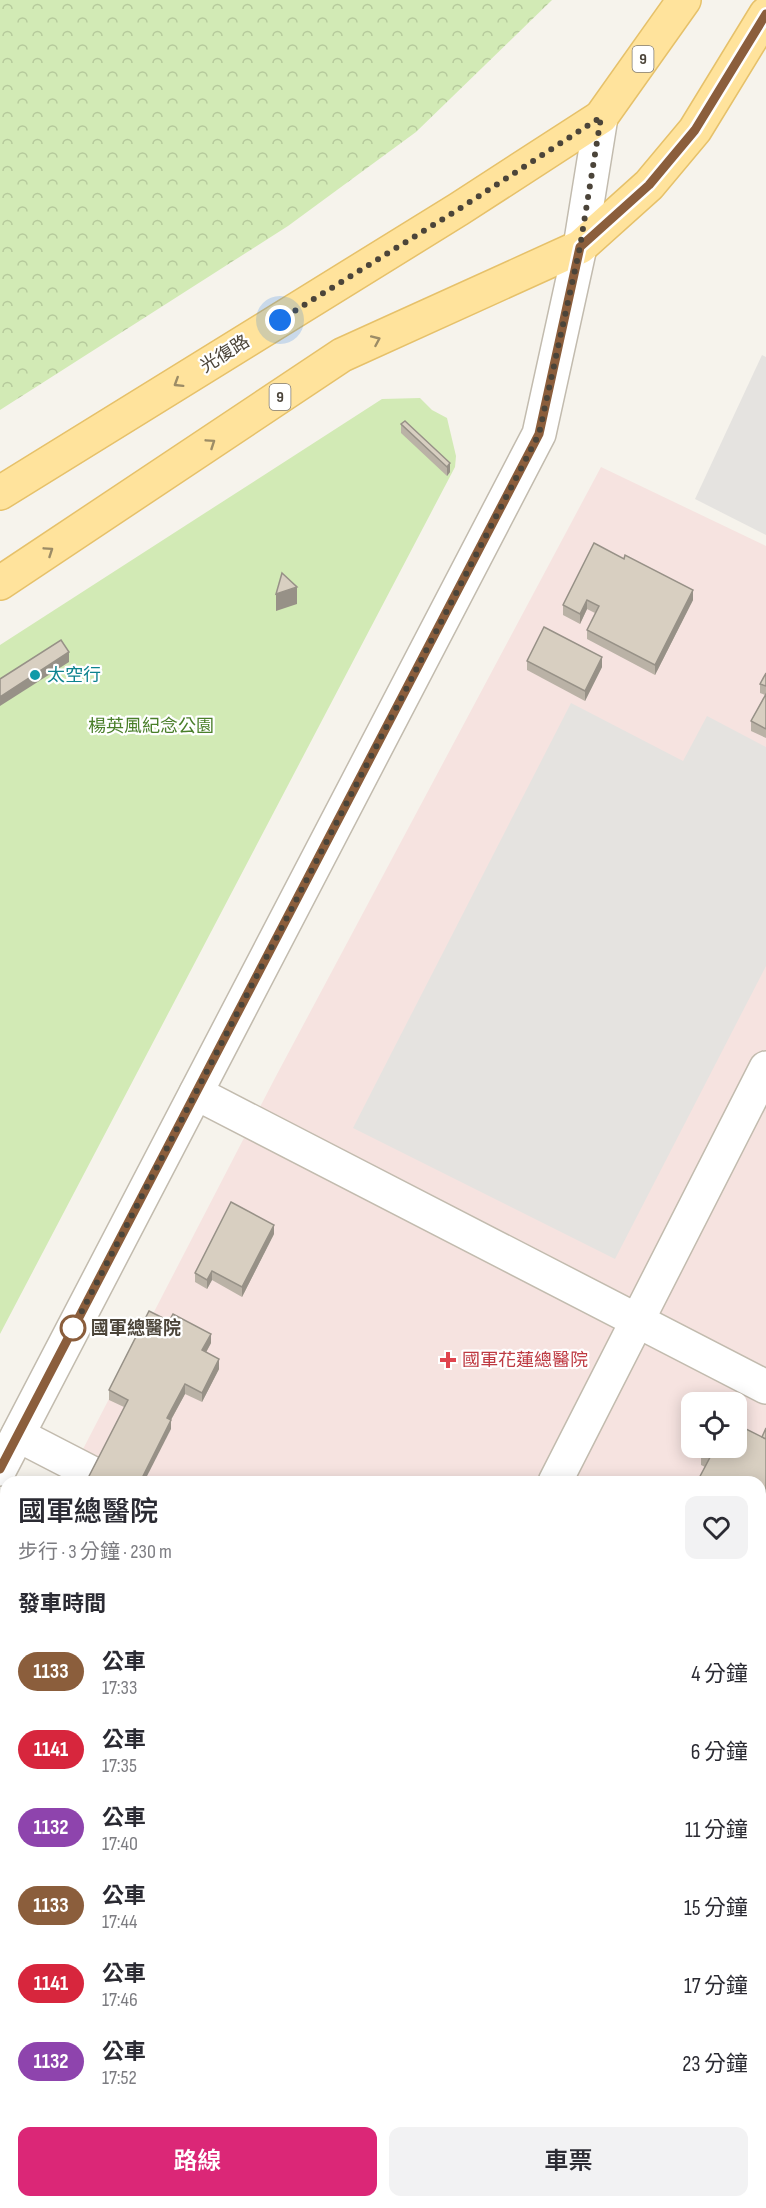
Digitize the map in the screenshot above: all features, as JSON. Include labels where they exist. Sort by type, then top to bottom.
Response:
[{"type":"main road","name":"9","points":[[601,117],[684,0]]},
{"type":"main road","name":"9","points":[[0,583],[342,355],[580,247],[649,185],[695,130],[766,14]]},
{"type":"main road","name":"光復路","points":[[0,493],[459,209],[601,117]]},
{"type":"street","points":[[0,1469],[539,434],[580,247],[601,117]]},
{"type":"street","points":[[558,1476],[766,1068]]},
{"type":"street","points":[[196,1094],[766,1387]]},
{"type":"street","points":[[18,1435],[97,1476]]},
{"type":"shaded area","points":[[762,355],[766,357],[766,535],[695,499]]},
{"type":"shaded area","name":"國軍花蓮總醫院","points":[[601,467],[766,546],[766,1476],[69,1476],[275,1078]]},
{"type":"shaded area","points":[[571,703],[683,761],[707,716],[766,747],[766,966],[615,1259],[353,1128]]},
{"type":"green space","points":[[0,0],[552,0],[416,132],[288,226],[0,410]]},
{"type":"green space","name":"楊英風紀念公園","points":[[420,398],[432,410],[447,418],[456,456],[455,467],[0,1334],[0,645],[382,399]]},
{"type":"building","points":[[405,421],[450,463],[447,467],[401,424]]},
{"type":"building","points":[[594,543],[624,559],[625,555],[693,590],[655,665],[587,630],[599,606],[587,600],[580,614],[563,605]]},
{"type":"building","points":[[282,573],[297,587],[276,594]]},
{"type":"building","points":[[544,627],[602,657],[585,691],[527,661]]},
{"type":"building","points":[[61,640],[69,652],[0,697],[0,679]]},
{"type":"building","points":[[766,673],[766,686],[760,684]]},
{"type":"building","points":[[766,694],[766,729],[751,721]]},
{"type":"building","points":[[231,1202],[274,1225],[242,1287],[212,1271],[207,1280],[195,1273]]},
{"type":"building","points":[[149,1311],[169,1321],[173,1314],[211,1334],[202,1350],[219,1359],[202,1393],[185,1384],[167,1418],[171,1420],[143,1476],[89,1476],[128,1400],[109,1390]]},
{"type":"building","points":[[747,1430],[766,1439],[766,1476],[700,1476],[710,1458],[747,1458]]},
{"type":"bus line","name":"1133","points":[[0,1469],[539,434],[580,247],[649,185],[695,130],[766,14]]},
{"type":"place","name":"太空行","points":[[35,675]]},
{"type":"place","name":"國軍總醫院","points":[[73,1328]]},
{"type":"place","name":"國軍花蓮總醫院","points":[[448,1360]]},
{"type":"route","points":[[73,1328],[70,1334],[539,434],[580,247],[601,117],[459,209],[280,320]]}]
